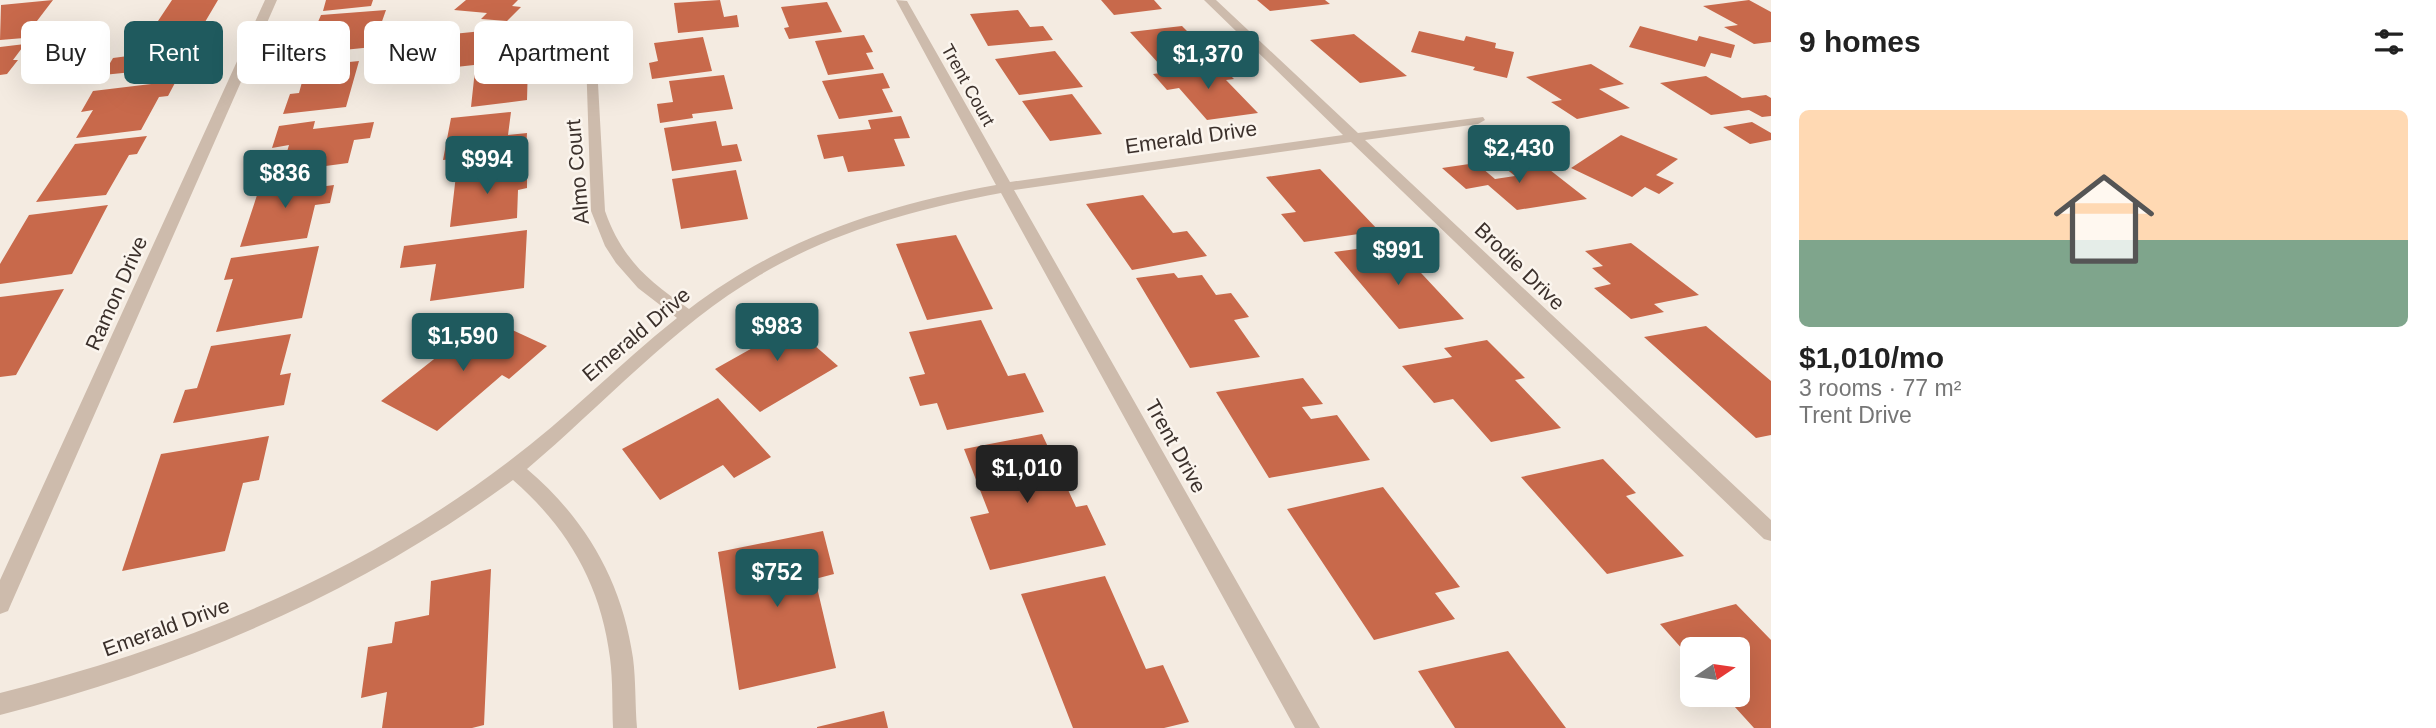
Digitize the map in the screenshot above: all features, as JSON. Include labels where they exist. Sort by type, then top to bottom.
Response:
[{"type":"street","name":"Ramon Drive","points":[[0,604],[271,0]]},
{"type":"street","name":"Brodie Drive","points":[[1210,0],[1771,533]]},
{"type":"street","name":"Trent Court","points":[[901,1],[1005,187]]},
{"type":"street","name":"Almo Court","points":[[592,84],[598,211],[605,234],[618,258],[645,286],[688,317]]},
{"type":"street","name":"Emerald Drive","points":[[0,704],[161,657],[268,613],[352,572],[439,521],[513,469],[688,317],[748,275],[849,226],[951,196],[1478,120]]},
{"type":"street","name":"Trent Drive","points":[[1005,187],[1308,728]]},
{"type":"street","points":[[513,469],[546,495],[580,537],[606,587],[620,649],[625,728]]},
{"type":"building","points":[[53,0],[37,21],[21,21],[21,38],[0,40],[1,5]]},
{"type":"building","points":[[172,0],[218,0],[206,21],[158,21]]},
{"type":"building","points":[[326,0],[373,0],[371,6],[323,11]]},
{"type":"building","points":[[466,0],[518,0],[512,6],[521,7],[507,21],[481,19],[487,13],[454,10]]},
{"type":"building","points":[[720,0],[724,17],[737,15],[739,27],[678,33],[674,3]]},
{"type":"building","points":[[1101,0],[1154,0],[1162,9],[1114,15]]},
{"type":"building","points":[[1257,0],[1325,0],[1330,4],[1270,11]]},
{"type":"building","points":[[1749,0],[1771,12],[1771,42],[1754,44],[1724,27],[1738,25],[1703,6]]},
{"type":"building","points":[[827,2],[842,32],[789,39],[784,28],[789,27],[781,7]]},
{"type":"building","points":[[386,10],[382,21],[364,21],[364,48],[350,49],[350,21],[318,21],[321,15]]},
{"type":"building","points":[[1018,10],[1030,27],[1043,26],[1053,40],[988,46],[970,14]]},
{"type":"building","points":[[1182,26],[1195,39],[1186,40],[1205,60],[1160,65],[1130,32]]},
{"type":"building","points":[[1640,26],[1697,41],[1699,36],[1735,45],[1731,58],[1711,53],[1705,67],[1629,47]]},
{"type":"building","points":[[1419,31],[1464,41],[1466,36],[1496,43],[1495,48],[1514,52],[1507,78],[1473,70],[1475,67],[1411,52]]},
{"type":"building","points":[[474,32],[474,65],[460,67],[460,33]]},
{"type":"building","points":[[1354,34],[1407,76],[1360,83],[1310,40]]},
{"type":"building","points":[[864,35],[873,52],[866,53],[874,69],[828,75],[815,41]]},
{"type":"building","points":[[703,37],[712,71],[652,79],[649,63],[658,61],[654,43]]},
{"type":"building","points":[[21,44],[21,49],[13,60],[18,60],[7,74],[0,75],[0,47]]},
{"type":"building","points":[[1055,51],[1083,87],[1019,95],[995,59]]},
{"type":"building","points":[[124,57],[124,73],[110,74],[113,58]]},
{"type":"building","points":[[359,61],[346,107],[283,114],[290,94],[299,93],[301,84],[350,84],[350,62]]},
{"type":"building","points":[[1591,64],[1624,84],[1599,89],[1630,108],[1577,119],[1551,102],[1562,100],[1526,77]]},
{"type":"building","points":[[1220,65],[1234,79],[1226,80],[1258,113],[1207,120],[1179,88],[1167,90],[1153,74]]},
{"type":"building","points":[[883,73],[890,88],[882,89],[893,112],[839,119],[822,81]]},
{"type":"building","points":[[724,75],[733,109],[692,114],[693,118],[660,123],[657,104],[673,102],[669,81]]},
{"type":"building","points":[[1706,76],[1742,98],[1766,95],[1771,98],[1771,116],[1762,117],[1749,110],[1711,115],[1660,83]]},
{"type":"building","points":[[474,79],[474,84],[527,84],[527,100],[471,107]]},
{"type":"building","points":[[174,84],[168,96],[159,97],[141,130],[76,138],[93,110],[81,112],[93,91]]},
{"type":"building","points":[[1072,94],[1102,134],[1050,141],[1022,101]]},
{"type":"building","points":[[511,112],[508,135],[527,133],[526,151],[443,160],[451,118]]},
{"type":"building","points":[[901,116],[910,138],[894,139],[905,166],[848,172],[843,156],[824,159],[817,135],[871,129],[868,120]]},
{"type":"building","points":[[315,121],[313,129],[374,122],[370,138],[354,140],[348,163],[281,172],[289,145],[272,148],[279,126]]},
{"type":"building","points":[[716,121],[722,146],[737,144],[742,161],[672,171],[664,128]]},
{"type":"building","points":[[1752,122],[1771,133],[1771,140],[1750,144],[1723,127]]},
{"type":"building","points":[[1621,135],[1678,159],[1656,175],[1674,183],[1659,194],[1645,187],[1632,197],[1571,168]]},
{"type":"building","points":[[147,136],[137,154],[129,155],[106,195],[36,202],[75,144]]},
{"type":"building","points":[[1476,163],[1495,179],[1515,176],[1505,168],[1541,163],[1587,199],[1517,210],[1488,185],[1466,189],[1442,168]]},
{"type":"building","points":[[527,166],[527,188],[518,190],[517,218],[450,227],[456,175]]},
{"type":"building","points":[[1320,169],[1379,231],[1304,242],[1281,214],[1296,212],[1266,177]]},
{"type":"building","points":[[736,170],[748,219],[681,229],[672,179]]},
{"type":"building","points":[[322,175],[319,187],[334,185],[330,203],[315,205],[307,238],[240,247],[261,183]]},
{"type":"building","points":[[1143,195],[1173,233],[1187,231],[1207,256],[1132,270],[1086,204]]},
{"type":"building","points":[[108,205],[72,274],[0,284],[0,264],[29,215]]},
{"type":"building","points":[[527,230],[524,288],[430,301],[436,264],[400,268],[404,246]]},
{"type":"building","points":[[956,235],[993,309],[927,320],[896,244]]},
{"type":"building","points":[[1631,243],[1699,295],[1654,304],[1664,312],[1631,319],[1594,288],[1611,284],[1592,268],[1603,266],[1585,251]]},
{"type":"building","points":[[1394,244],[1464,319],[1399,329],[1334,252]]},
{"type":"building","points":[[319,246],[302,318],[216,332],[233,279],[224,280],[231,258]]},
{"type":"building","points":[[1174,273],[1178,278],[1202,275],[1216,295],[1231,293],[1249,317],[1234,320],[1260,357],[1190,368],[1136,278]]},
{"type":"building","points":[[64,289],[16,375],[0,377],[0,297]]},
{"type":"building","points":[[787,310],[813,332],[805,337],[838,366],[760,412],[715,369],[765,341],[752,329]]},
{"type":"building","points":[[486,318],[547,346],[509,379],[502,375],[437,431],[381,401]]},
{"type":"building","points":[[981,320],[1008,376],[1025,373],[1044,412],[947,430],[937,403],[920,406],[909,377],[925,374],[909,332]]},
{"type":"building","points":[[1706,326],[1771,381],[1771,435],[1756,438],[1644,337]]},
{"type":"building","points":[[291,334],[280,375],[291,373],[284,405],[173,423],[185,390],[197,388],[211,346]]},
{"type":"building","points":[[1487,340],[1525,378],[1515,380],[1561,428],[1491,442],[1453,399],[1434,403],[1402,366],[1452,357],[1444,348]]},
{"type":"building","points":[[1303,378],[1323,404],[1302,407],[1311,419],[1337,415],[1370,460],[1269,478],[1216,392]]},
{"type":"building","points":[[718,398],[771,457],[734,478],[723,465],[660,500],[622,449]]},
{"type":"building","points":[[1042,434],[1076,507],[1087,505],[1106,545],[990,570],[970,517],[989,513],[964,449]]},
{"type":"building","points":[[269,436],[259,480],[243,483],[225,551],[122,571],[161,454]]},
{"type":"building","points":[[1603,459],[1636,493],[1626,496],[1684,556],[1607,574],[1521,477]]},
{"type":"building","points":[[1383,487],[1460,587],[1435,593],[1455,619],[1374,640],[1287,509]]},
{"type":"building","points":[[823,531],[834,574],[815,579],[836,668],[739,690],[718,552]]},
{"type":"building","points":[[491,569],[484,725],[472,728],[382,728],[387,692],[361,698],[368,647],[392,643],[395,622],[429,615],[431,581]]},
{"type":"building","points":[[1105,576],[1146,669],[1163,665],[1189,722],[1164,728],[1073,728],[1021,594]]},
{"type":"building","points":[[1736,604],[1771,640],[1771,728],[1754,728],[1735,707],[1750,707],[1750,637],[1680,637],[1680,646],[1660,624]]},
{"type":"building","points":[[1508,651],[1566,728],[1455,728],[1418,671]]},
{"type":"building","points":[[884,711],[888,728],[817,728],[817,727]]}]
